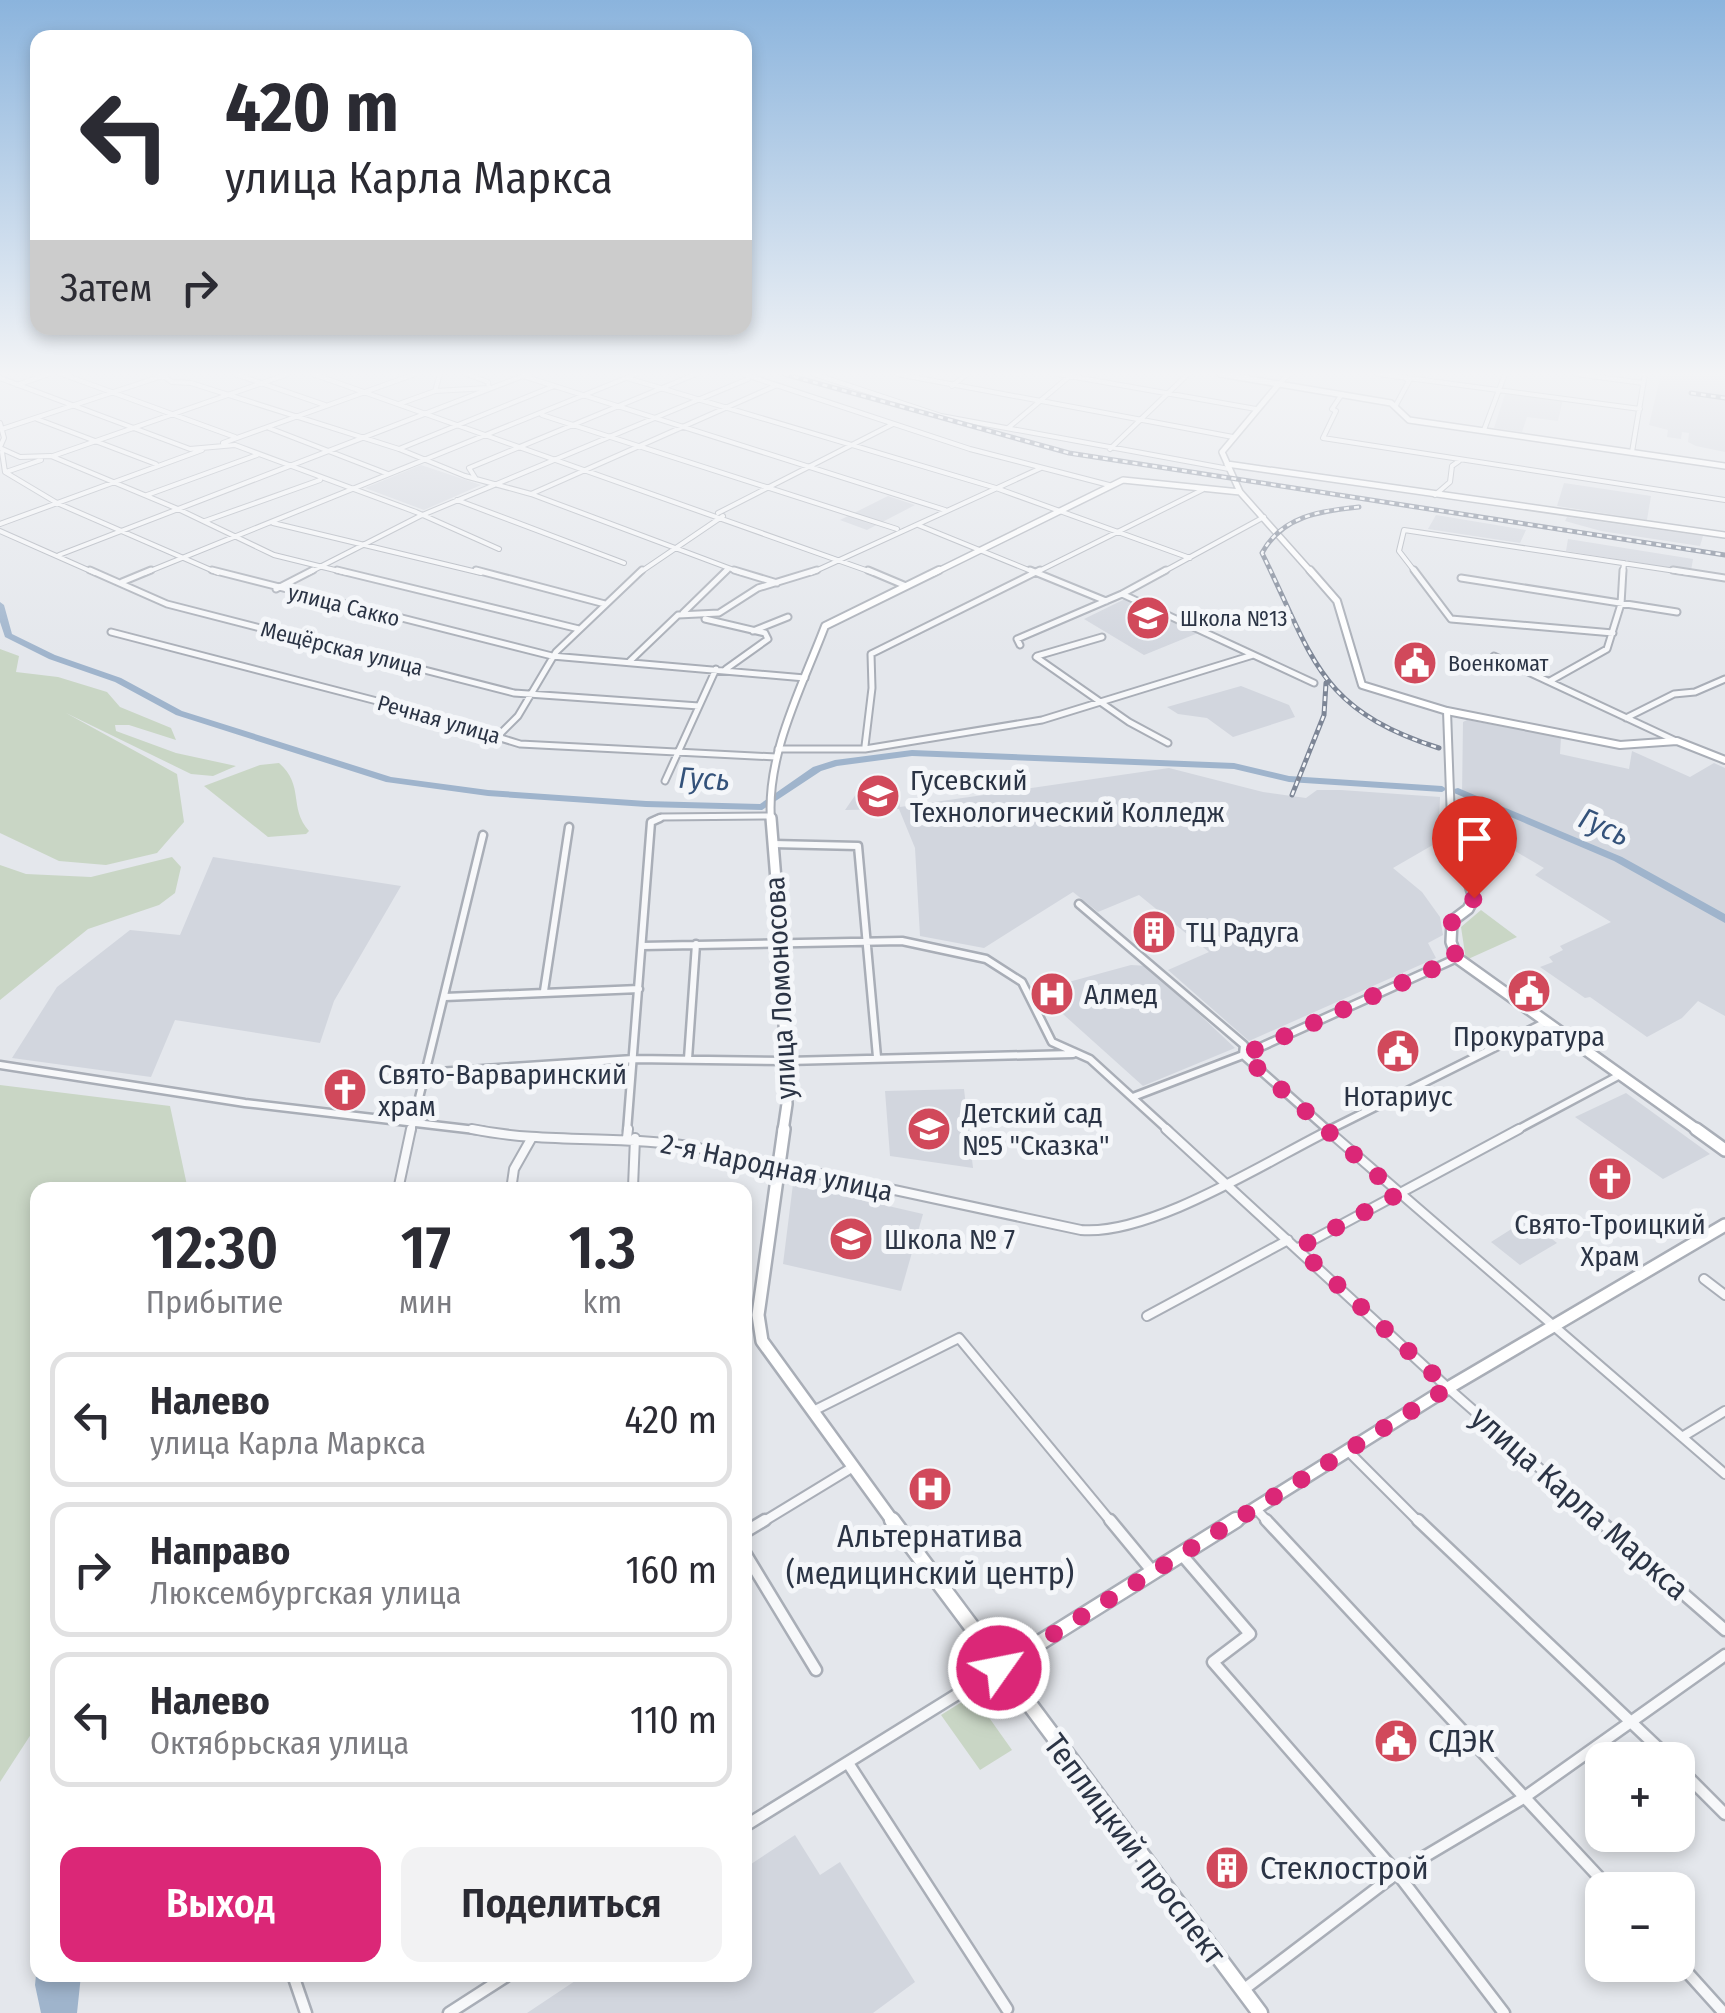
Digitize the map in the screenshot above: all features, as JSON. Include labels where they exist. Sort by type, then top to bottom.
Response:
[{"type":"main road","points":[[1228,468],[1240,492],[1337,601],[1362,685],[1430,702],[1446,711],[1626,746],[1677,741],[1725,760]]},
{"type":"main road","points":[[1235,468],[1725,534]]},
{"type":"main road","points":[[769,812],[777,753],[825,626],[1109,485],[1132,479],[1240,492]]},
{"type":"main road","points":[[1446,711],[1450,814],[1474,898],[1468,909],[1452,921],[1450,942],[1457,958],[1725,1150]]},
{"type":"main road","name":"улица Ломоносова","points":[[769,812],[782,942],[787,1061],[787,1104],[778,1168]]},
{"type":"main road","name":"Теплицкий проспект","points":[[778,1168],[758,1315],[762,1342],[999,1668],[1260,2013]]},
{"type":"main road","points":[[999,1668],[1448,1388],[1725,1225]]},
{"type":"street","points":[[4,468],[5,472],[17,468]]},
{"type":"street","points":[[78,468],[178,509],[274,556],[579,629]]},
{"type":"street","points":[[0,527],[150,468]]},
{"type":"street","points":[[146,495],[222,468]]},
{"type":"street","points":[[59,555],[286,468]]},
{"type":"street","points":[[291,468],[353,489],[500,550]]},
{"type":"street","points":[[374,468],[389,474]]},
{"type":"street","points":[[122,582],[404,468]]},
{"type":"street","points":[[449,468],[777,583]]},
{"type":"street","points":[[469,468],[477,479]]},
{"type":"street","points":[[276,589],[358,545],[530,468]]},
{"type":"street","points":[[583,468],[844,559],[906,586]]},
{"type":"street","points":[[701,468],[898,530]]},
{"type":"street","points":[[499,734],[515,723],[552,656],[606,604],[672,547],[720,515],[806,468]]},
{"type":"street","points":[[816,468],[946,510]]},
{"type":"street","points":[[929,468],[1190,558]]},
{"type":"street","points":[[725,670],[768,639],[765,633],[704,620],[758,588],[844,559],[898,530],[1041,468],[1109,485]]},
{"type":"street","points":[[1435,495],[1450,482],[1452,468]]},
{"type":"street","points":[[1513,468],[1725,500]]},
{"type":"street","points":[[531,494],[586,469]]},
{"type":"street","name":"улица Сакко","points":[[5,472],[57,504],[118,531],[181,558],[276,589],[552,656],[805,678]]},
{"type":"street","points":[[205,522],[312,481],[326,480]]},
{"type":"street","points":[[865,746],[872,688],[871,654],[1202,490]]},
{"type":"street","points":[[456,499],[624,563]]},
{"type":"street","points":[[1020,646],[1017,638],[1107,602],[1264,517]]},
{"type":"street","points":[[272,522],[358,545],[472,568],[487,576],[606,604]]},
{"type":"street","points":[[917,524],[1107,602]]},
{"type":"street","name":"Мещёрская улица","points":[[0,527],[45,553],[59,555],[167,604],[531,696],[699,706]]},
{"type":"street","points":[[1613,633],[1450,619],[1398,551],[1404,530],[1725,578]]},
{"type":"street","points":[[1549,682],[1607,650],[1621,604],[1624,563]]},
{"type":"street","points":[[629,662],[729,569]]},
{"type":"street","points":[[1461,578],[1678,612]]},
{"type":"street","points":[[1122,594],[1314,683]]},
{"type":"street","points":[[683,614],[708,616]]},
{"type":"street","points":[[752,632],[788,616]]},
{"type":"street","name":"Речная улица","points":[[110,632],[499,734],[520,744],[675,751],[777,753],[865,749],[1042,720],[1253,655]]},
{"type":"street","points":[[1102,637],[1036,657],[1168,744]]},
{"type":"street","points":[[1494,656],[1677,741]]},
{"type":"street","points":[[665,781],[675,751],[716,668]]},
{"type":"street","points":[[1626,718],[1674,694],[1696,692],[1725,678]]},
{"type":"street","points":[[633,1182],[633,1058],[652,822],[662,817],[769,812]]},
{"type":"street","points":[[544,991],[569,827]]},
{"type":"street","points":[[400,1182],[422,1074],[446,997],[482,836]]},
{"type":"street","points":[[773,844],[858,846],[877,1057]]},
{"type":"street","points":[[1079,904],[1244,1045],[1243,1055]]},
{"type":"street","name":"улица Карла Маркса","points":[[642,946],[913,942],[1001,965],[1022,982],[1052,1042],[1079,1054],[1133,1097],[1448,1388],[1725,1630]]},
{"type":"street","points":[[688,1058],[696,944]]},
{"type":"street","points":[[1133,1097],[1243,1055],[1457,958]]},
{"type":"street","points":[[446,997],[639,988]]},
{"type":"street","name":"2-я Народная улица","points":[[0,1065],[245,1104],[531,1139],[631,1138],[689,1146],[778,1168],[1080,1230],[1106,1232],[1140,1223],[1544,1023]]},
{"type":"street","points":[[422,1074],[633,1058],[787,1061],[1079,1054]]},
{"type":"street","points":[[1243,1055],[1398,1194],[1725,1474]]},
{"type":"street","points":[[1298,1248],[1618,1076]]},
{"type":"street","points":[[512,1182],[514,1170],[531,1139]]},
{"type":"street","points":[[1146,1316],[1288,1240]]},
{"type":"street","points":[[1704,1279],[1725,1295]]},
{"type":"street","points":[[812,1411],[959,1338],[1152,1572]]},
{"type":"street","points":[[1682,1437],[1725,1411]]},
{"type":"street","points":[[1348,1450],[1484,1586],[1652,1742]]},
{"type":"street","points":[[752,1528],[852,1468]]},
{"type":"street","points":[[1256,1508],[1594,1872]]},
{"type":"street","points":[[1181,1554],[1250,1634],[1213,1662],[1397,1873],[1504,2013]]},
{"type":"street","points":[[752,1565],[816,1670]]},
{"type":"street","points":[[1242,1991],[1397,1873],[1525,1797],[1725,1655]]},
{"type":"street","points":[[752,1822],[999,1668]]},
{"type":"street","points":[[848,1763],[1006,2009]]},
{"type":"street","points":[[1695,1784],[1725,1814]]},
{"type":"street","points":[[1695,1981],[1724,2013]]},
{"type":"street","points":[[295,1982],[306,2013]]},
{"type":"street","points":[[449,2013],[497,1982]]},
{"type":"shaded area","points":[[414,468],[430,468],[481,485],[424,510],[365,488]]},
{"type":"shaded area","points":[[1564,483],[1651,496],[1647,520],[1557,506]]},
{"type":"shaded area","points":[[888,496],[915,505],[867,530],[840,520]]},
{"type":"shaded area","points":[[1436,515],[1526,530],[1520,543],[1428,529]]},
{"type":"shaded area","points":[[1567,517],[1703,536],[1700,546],[1601,531],[1565,521]]},
{"type":"shaded area","points":[[1568,539],[1693,559],[1691,571],[1566,551]]},
{"type":"shaded area","points":[[1125,599],[1198,633],[1144,655],[1084,619]]},
{"type":"shaded area","points":[[1241,686],[1289,705],[1295,717],[1233,737],[1207,718],[1178,714],[1167,707]]},
{"type":"shaded area","points":[[1463,722],[1561,737],[1560,754],[1629,769],[1632,751],[1690,777],[1714,763],[1725,768],[1725,1016],[1698,1001],[1682,1018],[1647,1037],[1540,967],[1553,962],[1549,957],[1563,950],[1560,946],[1611,922],[1535,875],[1544,868],[1488,835],[1512,818],[1462,796]]},
{"type":"shaded area","points":[[1169,768],[1263,792],[1306,798],[1317,790],[1440,797],[1438,842],[1393,868],[1422,892],[1440,917],[1443,935],[1428,943],[1436,958],[1249,1041],[1168,970],[1209,952],[1139,895],[1098,912],[1073,892],[984,948],[920,936],[915,848],[899,809],[845,810],[861,787],[896,786],[900,807]]},
{"type":"shaded area","points":[[213,857],[401,886],[334,1001],[320,1043],[175,1020],[151,1077],[12,1058],[57,987],[130,930],[180,935]]},
{"type":"shaded area","points":[[1131,965],[1148,966],[1235,1048],[1143,1086],[1054,1006],[1065,983]]},
{"type":"shaded area","name":"Детский сад №5 \"Сказка\"","points":[[964,1089],[973,1168],[890,1156],[885,1091]]},
{"type":"shaded area","points":[[1626,1093],[1710,1154],[1663,1179],[1575,1117]]},
{"type":"shaded area","name":"Школа № 7","points":[[793,1184],[923,1214],[901,1291],[783,1264]]},
{"type":"shaded area","points":[[1527,1219],[1557,1243],[1520,1265],[1491,1242]]},
{"type":"shaded area","points":[[795,1835],[820,1875],[840,1862],[915,1982],[873,2013],[527,2013],[574,1982],[752,1982],[752,1863]]},
{"type":"green space","points":[[0,649],[19,656],[16,672],[58,677],[107,692],[120,707],[171,728],[176,740],[129,725],[115,725],[116,731],[176,753],[236,766],[213,776],[191,774],[66,713],[177,774],[184,822],[157,853],[106,865],[59,861],[0,833]]},
{"type":"green space","points":[[279,763],[292,780],[299,813],[309,831],[306,834],[268,837],[204,786],[260,765]]},
{"type":"green space","points":[[172,857],[181,867],[175,893],[159,905],[88,929],[0,1000],[0,865],[26,874],[91,877]]},
{"type":"green space","points":[[1481,910],[1517,937],[1466,960],[1461,927]]},
{"type":"green space","points":[[0,1085],[170,1106],[186,1182],[30,1182],[30,1736],[0,1782]]},
{"type":"green space","points":[[973,1695],[1012,1750],[980,1770],[941,1715]]},
{"type":"water","points":[[80,1982],[77,2013],[41,2013],[35,1985]]},
{"type":"waterway","name":"Гусь","points":[[0,605],[8,635],[52,657],[118,680],[179,713],[390,780],[488,793],[762,807],[817,769],[912,753],[1234,766],[1289,779],[1442,789]]},
{"type":"waterway","name":"Гусь","points":[[1458,791],[1618,859],[1725,919]]},
{"type":"railway","points":[[1165,468],[1725,555]]},
{"type":"railway","points":[[1359,507],[1316,514],[1291,523],[1262,553],[1309,651],[1343,697],[1398,733],[1439,748]]},
{"type":"railway","points":[[1292,795],[1324,715],[1326,683]]},
{"type":"place","name":"Школа №13","points":[[1148,618]]},
{"type":"place","name":"Военкомат","points":[[1415,663]]},
{"type":"place","name":"Гусевский Технологический Колледж","points":[[878,796]]},
{"type":"place","name":"ТЦ Радуга","points":[[1154,932]]},
{"type":"place","name":"Прокуратура","points":[[1529,991]]},
{"type":"place","name":"Алмед","points":[[1052,994]]},
{"type":"place","name":"Нотариус","points":[[1398,1051]]},
{"type":"place","name":"Свято-Варваринский храм","points":[[345,1090]]},
{"type":"place","name":"Детский сад №5 \"Сказка\"","points":[[929,1129]]},
{"type":"place","name":"Свято-Троицкий Храм","points":[[1610,1179]]},
{"type":"place","name":"Школа № 7","points":[[851,1239]]},
{"type":"place","name":"Альтернатива (медицинский центр)","points":[[930,1489]]},
{"type":"place","name":"СДЭК","points":[[1396,1741]]},
{"type":"place","name":"Стеклострой","points":[[1227,1868]]},
{"type":"route","points":[[999,1668],[1448,1388],[1298,1248],[1398,1194],[1243,1055],[1457,958],[1450,942],[1452,921],[1468,909],[1474,898]]}]
